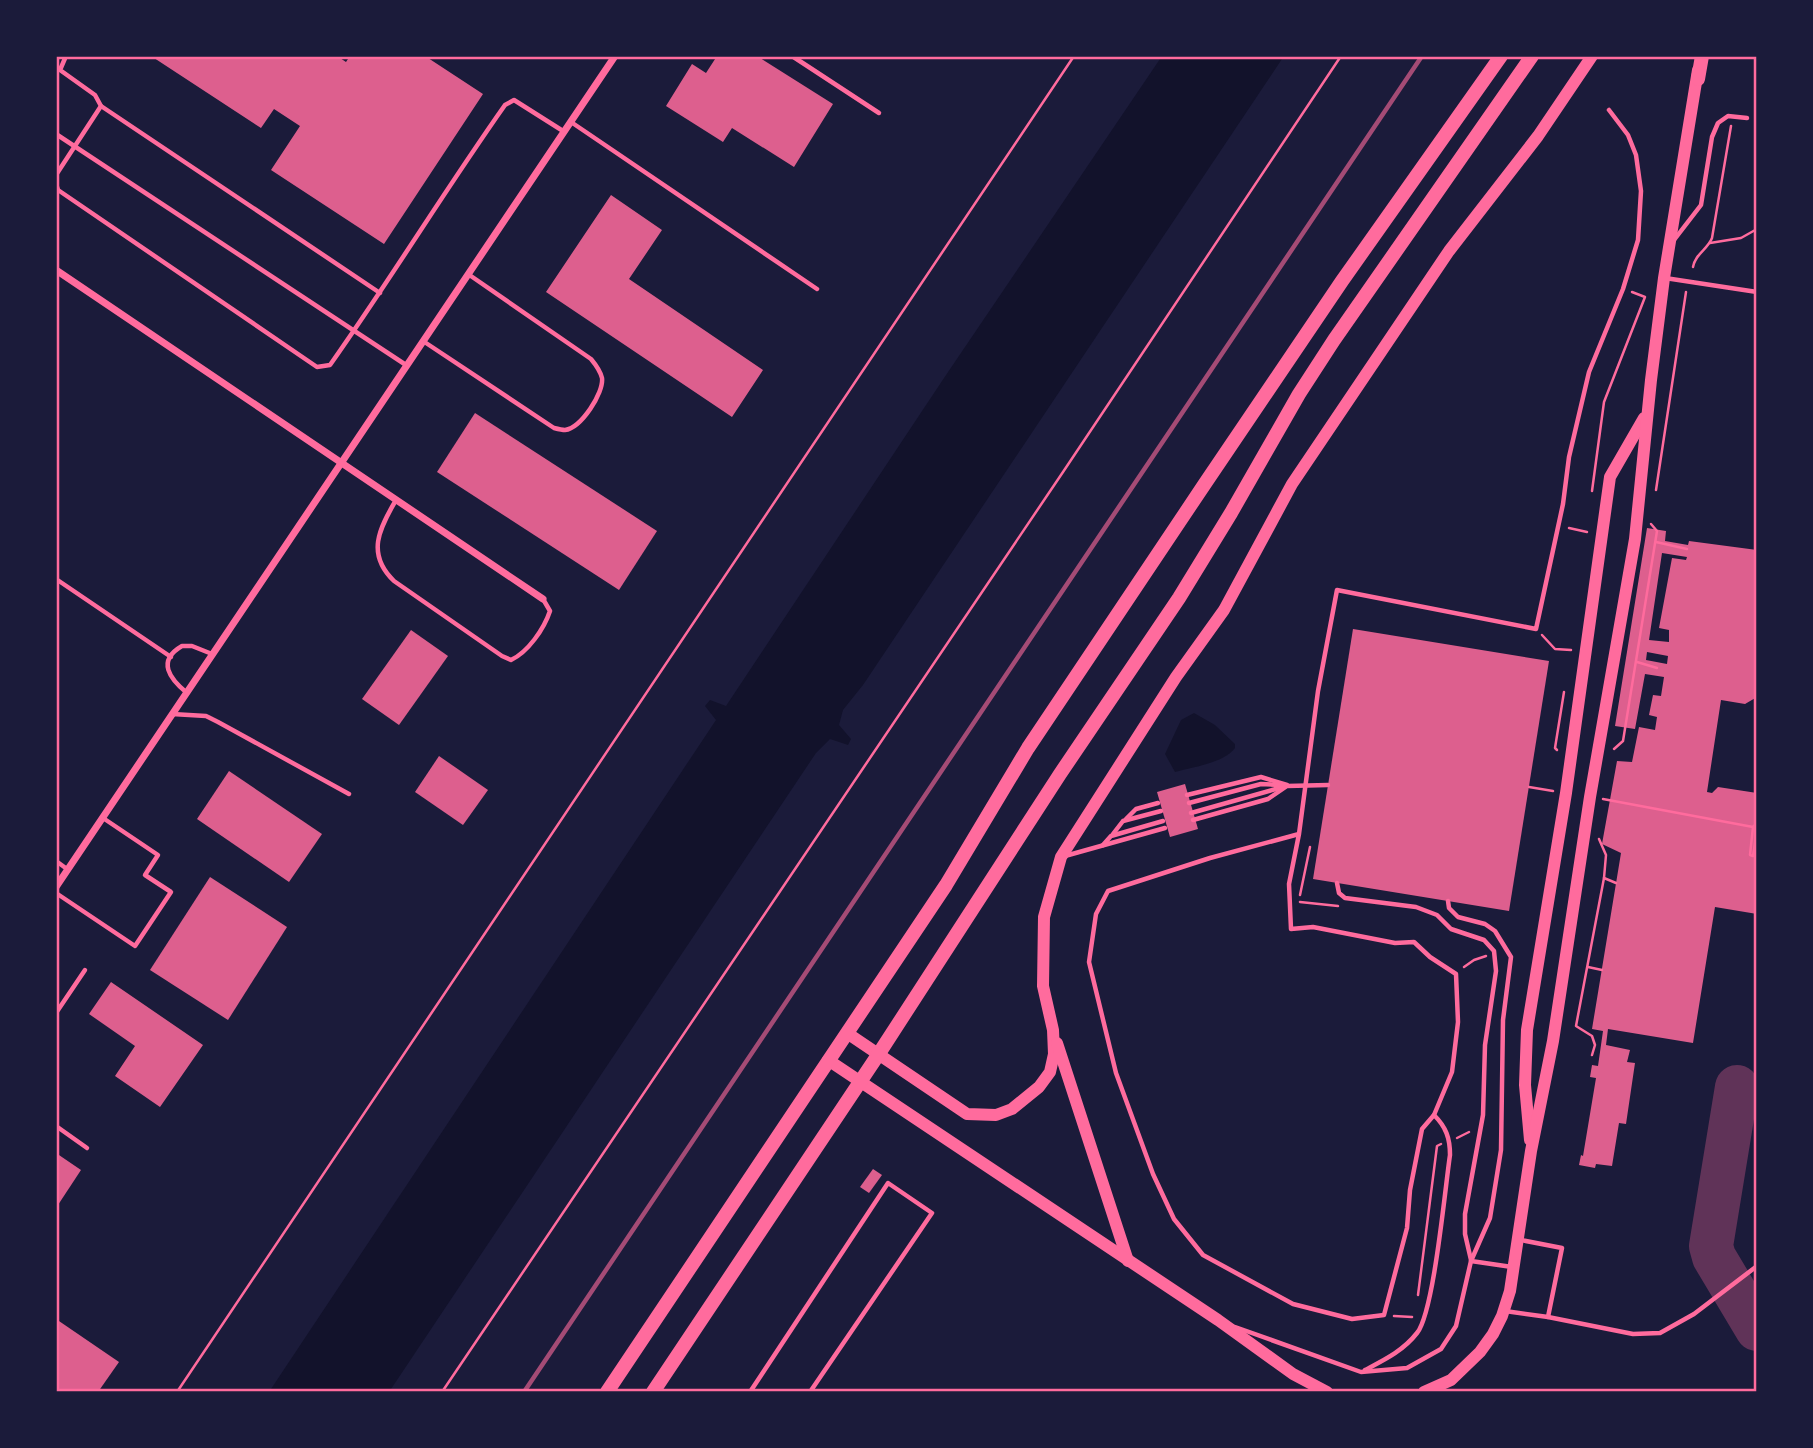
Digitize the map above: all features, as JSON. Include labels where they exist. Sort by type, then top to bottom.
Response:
[{"type":"main road","points":[[607,1392],[946,885],[1028,748],[1196,496],[1342,281],[1501,56]]},
{"type":"main road","points":[[653,1392],[1179,598],[1326,351],[1532,56]]},
{"type":"main road","points":[[1128,1261],[1053,1030],[1043,986],[1044,917],[1061,857],[1161,700],[1224,610],[1292,484],[1449,251],[1538,136],[1592,56]]},
{"type":"main road","points":[[1424,1392],[1451,1380],[1467,1367],[1493,1334],[1504,1310],[1514,1268],[1531,1151],[1553,1041],[1590,797],[1635,539],[1664,278],[1700,56]]},
{"type":"main road","points":[[1531,1151],[1525,1085],[1527,1030],[1566,793],[1610,477],[1647,412]]},
{"type":"main road","points":[[846,1033],[967,1114],[996,1115],[1026,1100],[1050,1072],[1054,1054],[1053,1030]]},
{"type":"main road","points":[[828,1060],[1218,1320],[1293,1374],[1327,1392]]},
{"type":"street","points":[[56,887],[615,56]]},
{"type":"street","points":[[56,270],[543,599]]},
{"type":"lane","points":[[65,56],[60,70],[95,95],[101,106],[380,293]]},
{"type":"lane","points":[[671,56],[681,56]]},
{"type":"lane","points":[[792,56],[879,113]]},
{"type":"lane","points":[[56,184],[58,190],[317,367],[330,365],[505,105],[514,100],[564,132]]},
{"type":"lane","points":[[56,176],[101,106]]},
{"type":"lane","points":[[1299,834],[1210,858],[1108,891],[1096,915],[1089,962],[1116,1073],[1165,1200],[1174,1219],[1203,1255],[1293,1304],[1352,1319],[1384,1315],[1407,1227],[1410,1190],[1422,1129],[1434,1115],[1452,1072],[1458,1022],[1456,974],[1413,942],[1395,943],[1313,927],[1291,929],[1289,884],[1299,834],[1304,785],[1336,590],[1536,629],[1559,526],[1569,457],[1589,372],[1623,289],[1638,240],[1641,191],[1636,155],[1628,135],[1609,110]]},
{"type":"lane","points":[[1670,246],[1700,205],[1715,129],[1723,119],[1733,116],[1747,118]]},
{"type":"lane","points":[[571,122],[817,289]]},
{"type":"lane","points":[[56,134],[407,365]]},
{"type":"lane","points":[[423,341],[554,428],[566,430],[579,424],[587,413],[602,388],[599,369],[591,359],[468,274]]},
{"type":"lane","points":[[1664,278],[1757,292]]},
{"type":"lane","points":[[396,500],[380,527],[378,539],[379,558],[386,573],[502,656],[511,660],[522,656],[530,645],[550,611],[543,599]]},
{"type":"lane","points":[[56,579],[171,657]]},
{"type":"lane","points":[[187,693],[169,675],[167,667],[171,657],[182,646],[192,646],[213,654]]},
{"type":"lane","points":[[172,714],[206,716],[349,794]]},
{"type":"lane","points":[[1187,795],[1261,777],[1287,786]]},
{"type":"lane","points":[[1189,803],[1261,784],[1328,785]]},
{"type":"lane","points":[[1191,813],[1287,786]]},
{"type":"lane","points":[[1194,820],[1268,799],[1287,786]]},
{"type":"lane","points":[[1102,846],[1136,809],[1158,803]]},
{"type":"lane","points":[[1123,821],[1160,811]]},
{"type":"lane","points":[[56,893],[135,946],[171,892],[145,875],[158,855],[103,818]]},
{"type":"lane","points":[[1111,836],[1163,821]]},
{"type":"lane","points":[[1061,857],[1165,828]]},
{"type":"lane","points":[[56,861],[68,869]]},
{"type":"lane","points":[[1337,883],[1339,893],[1345,898],[1358,902],[1416,907],[1437,915],[1451,929],[1484,940],[1494,951],[1496,971],[1485,1045],[1483,1115],[1465,1214],[1465,1234],[1471,1261]]},
{"type":"lane","points":[[1218,1320],[1361,1372],[1407,1368],[1441,1349],[1456,1326],[1471,1261],[1490,1218],[1501,1150],[1503,1020],[1511,957],[1495,931],[1485,924],[1458,917],[1449,908],[1448,901]]},
{"type":"lane","points":[[56,1013],[85,970]]},
{"type":"lane","points":[[1361,1372],[1398,1352],[1419,1331],[1429,1298],[1450,1155],[1450,1141],[1443,1124],[1434,1115]]},
{"type":"lane","points":[[56,1126],[87,1148]]},
{"type":"lane","points":[[750,1392],[888,1183],[932,1213],[810,1392]]},
{"type":"lane","points":[[1518,1240],[1562,1248],[1548,1317]]},
{"type":"lane","points":[[1471,1261],[1514,1268]]},
{"type":"lane","points":[[1504,1310],[1633,1334],[1660,1333],[1694,1314],[1757,1266]]},
{"type":"path","points":[[177,1392],[1074,56]]},
{"type":"path","points":[[442,1392],[1340,56]]},
{"type":"path","points":[[1693,267],[1695,259],[1710,243],[1733,116]]},
{"type":"path","points":[[1710,243],[1741,238],[1757,229]]},
{"type":"path","points":[[1592,494],[1604,402],[1645,297],[1623,289]]},
{"type":"path","points":[[1655,496],[1687,289]]},
{"type":"path","points":[[1614,750],[1623,741],[1657,531],[1650,523]]},
{"type":"path","points":[[1559,526],[1587,532]]},
{"type":"path","points":[[1655,542],[1687,549]]},
{"type":"path","points":[[1536,629],[1555,649],[1571,650]]},
{"type":"path","points":[[1635,662],[1657,668]]},
{"type":"path","points":[[1529,787],[1556,791]]},
{"type":"path","points":[[1603,799],[1755,825],[1750,855],[1753,856],[1757,831]]},
{"type":"path","points":[[1592,1055],[1595,1045],[1592,1036],[1576,1026],[1604,878],[1606,855],[1598,841],[1599,835]]},
{"type":"path","points":[[1604,878],[1616,883]]},
{"type":"path","points":[[1456,974],[1474,960],[1495,956]]},
{"type":"path","points":[[1587,967],[1602,970]]},
{"type":"shaded area","points":[[1162,56],[1284,56],[863,685],[843,710],[839,725],[851,739],[848,745],[830,739],[816,753],[389,1392],[269,1392],[716,720],[705,706],[710,700],[726,706]]},
{"type":"shaded area","points":[[1194,713],[1215,725],[1235,744],[1235,748],[1216,761],[1175,772],[1165,754],[1181,720]]},
{"type":"building","points":[[151,56],[337,56],[346,62],[350,56],[425,56],[483,94],[384,244],[271,170],[300,126],[274,109],[261,128]]},
{"type":"building","points":[[717,56],[757,56],[833,104],[794,167],[732,128],[723,142],[666,106],[692,64],[706,73]]},
{"type":"building","points":[[611,195],[662,230],[629,279],[763,370],[732,417],[546,292]]},
{"type":"building","points":[[475,413],[657,531],[619,590],[437,472]]},
{"type":"building","points":[[1647,528],[1666,531],[1665,541],[1688,545],[1689,541],[1757,550],[1757,697],[1745,704],[1721,700],[1707,792],[1712,793],[1718,787],[1757,793],[1757,914],[1715,907],[1693,1043],[1608,1029],[1606,1045],[1630,1050],[1627,1062],[1635,1063],[1626,1124],[1619,1123],[1612,1166],[1596,1164],[1595,1168],[1579,1165],[1581,1155],[1583,1156],[1596,1078],[1590,1077],[1592,1065],[1598,1066],[1603,1031],[1592,1029],[1621,853],[1602,844],[1617,761],[1632,762],[1639,727],[1655,730],[1657,717],[1649,715],[1653,695],[1661,696],[1664,677],[1645,674],[1635,729],[1615,726]],"holes":[[[1662,553],[1687,557],[1686,560],[1672,558],[1659,628],[1669,630],[1669,642],[1649,640]],[[1647,652],[1668,656],[1667,664],[1646,660]]]},
{"type":"building","points":[[1353,629],[1549,661],[1509,911],[1313,879]]},
{"type":"building","points":[[411,630],[448,656],[399,725],[362,699]]},
{"type":"building","points":[[439,756],[488,790],[463,825],[415,792]]},
{"type":"building","points":[[229,771],[322,834],[289,882],[197,819]]},
{"type":"building","points":[[1185,784],[1198,829],[1170,837],[1157,792]]},
{"type":"building","points":[[210,877],[287,927],[228,1020],[150,970]]},
{"type":"building","points":[[111,982],[203,1045],[160,1107],[115,1076],[135,1046],[89,1014]]},
{"type":"building","points":[[56,1153],[81,1170],[56,1208]]},
{"type":"building","points":[[873,1169],[882,1175],[869,1193],[860,1187]]},
{"type":"building","points":[[56,1319],[119,1362],[98,1392],[56,1392]]},
{"type":"taxiway","points":[[1737,1087],[1711,1246],[1714,1257],[1757,1329]]},
{"type":"railway","points":[[524,1392],[1422,56]]}]
